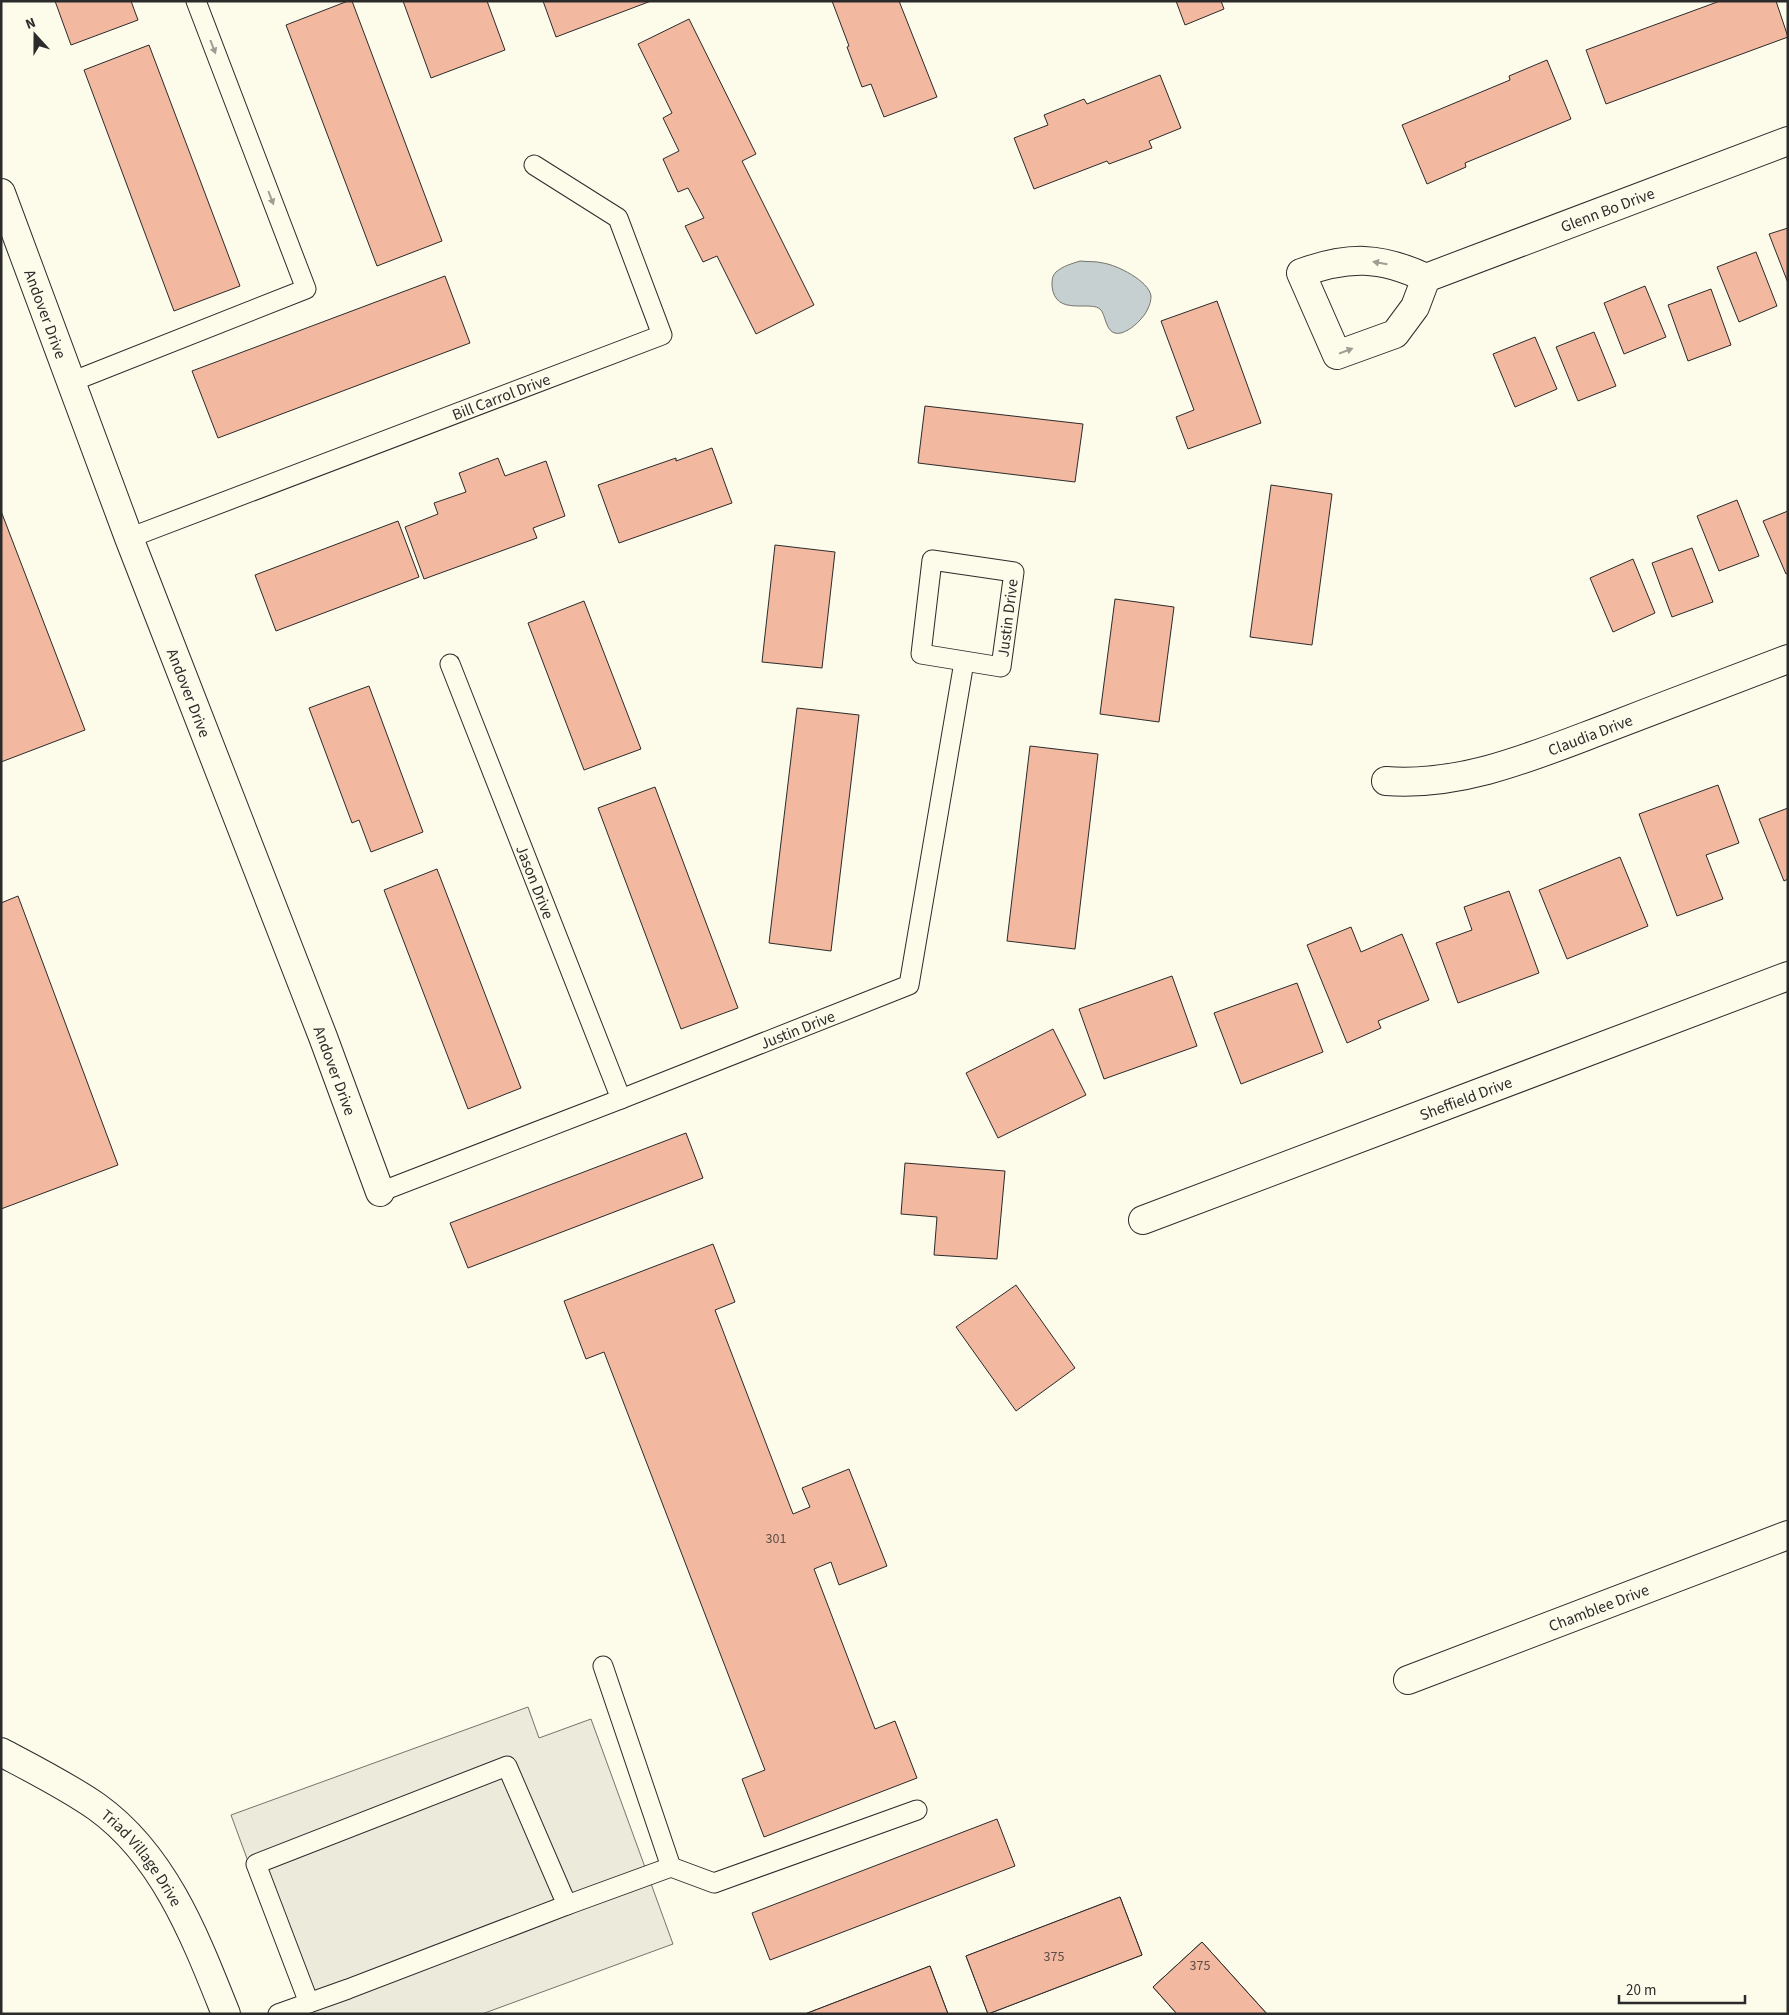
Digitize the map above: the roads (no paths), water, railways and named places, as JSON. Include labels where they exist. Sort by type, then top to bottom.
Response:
[{"type":"street","name":"Glenn Bo Drive","points":[[1426,278],[1788,141]]},
{"type":"street","name":"Andover Drive","points":[[1,193],[129,538],[324,1037],[380,1192]]},
{"type":"street","name":"Claudia Drive","points":[[1386,781],[1404,783],[1468,776],[1532,756],[1788,659]]},
{"type":"street","name":"Sheffield Drive","points":[[1143,1220],[1788,976]]},
{"type":"street","name":"Chamblee Drive","points":[[1408,1680],[1788,1535]]},
{"type":"street","name":"Triad Village Drive","points":[[1,1752],[98,1808],[128,1835],[160,1873],[195,1936],[226,2014]]},
{"type":"lane","points":[[71,382],[306,289],[196,1]]},
{"type":"lane","name":"Bill Carrol Drive","points":[[129,538],[662,336],[618,218],[534,165]]},
{"type":"lane","name":"Justin Drive","points":[[932,560],[1014,572],[1001,666],[964,662],[921,654],[932,560]]},
{"type":"lane","name":"Justin Drive","points":[[380,1192],[909,985],[964,662]]},
{"type":"lane","name":"Jason Drive","points":[[450,664],[621,1099]]},
{"type":"lane","points":[[603,1666],[672,1866]]},
{"type":"lane","points":[[309,2003],[256,1864],[507,1766],[567,1905]]},
{"type":"lane","points":[[278,2014],[672,1866],[714,1883],[917,1810]]}]
